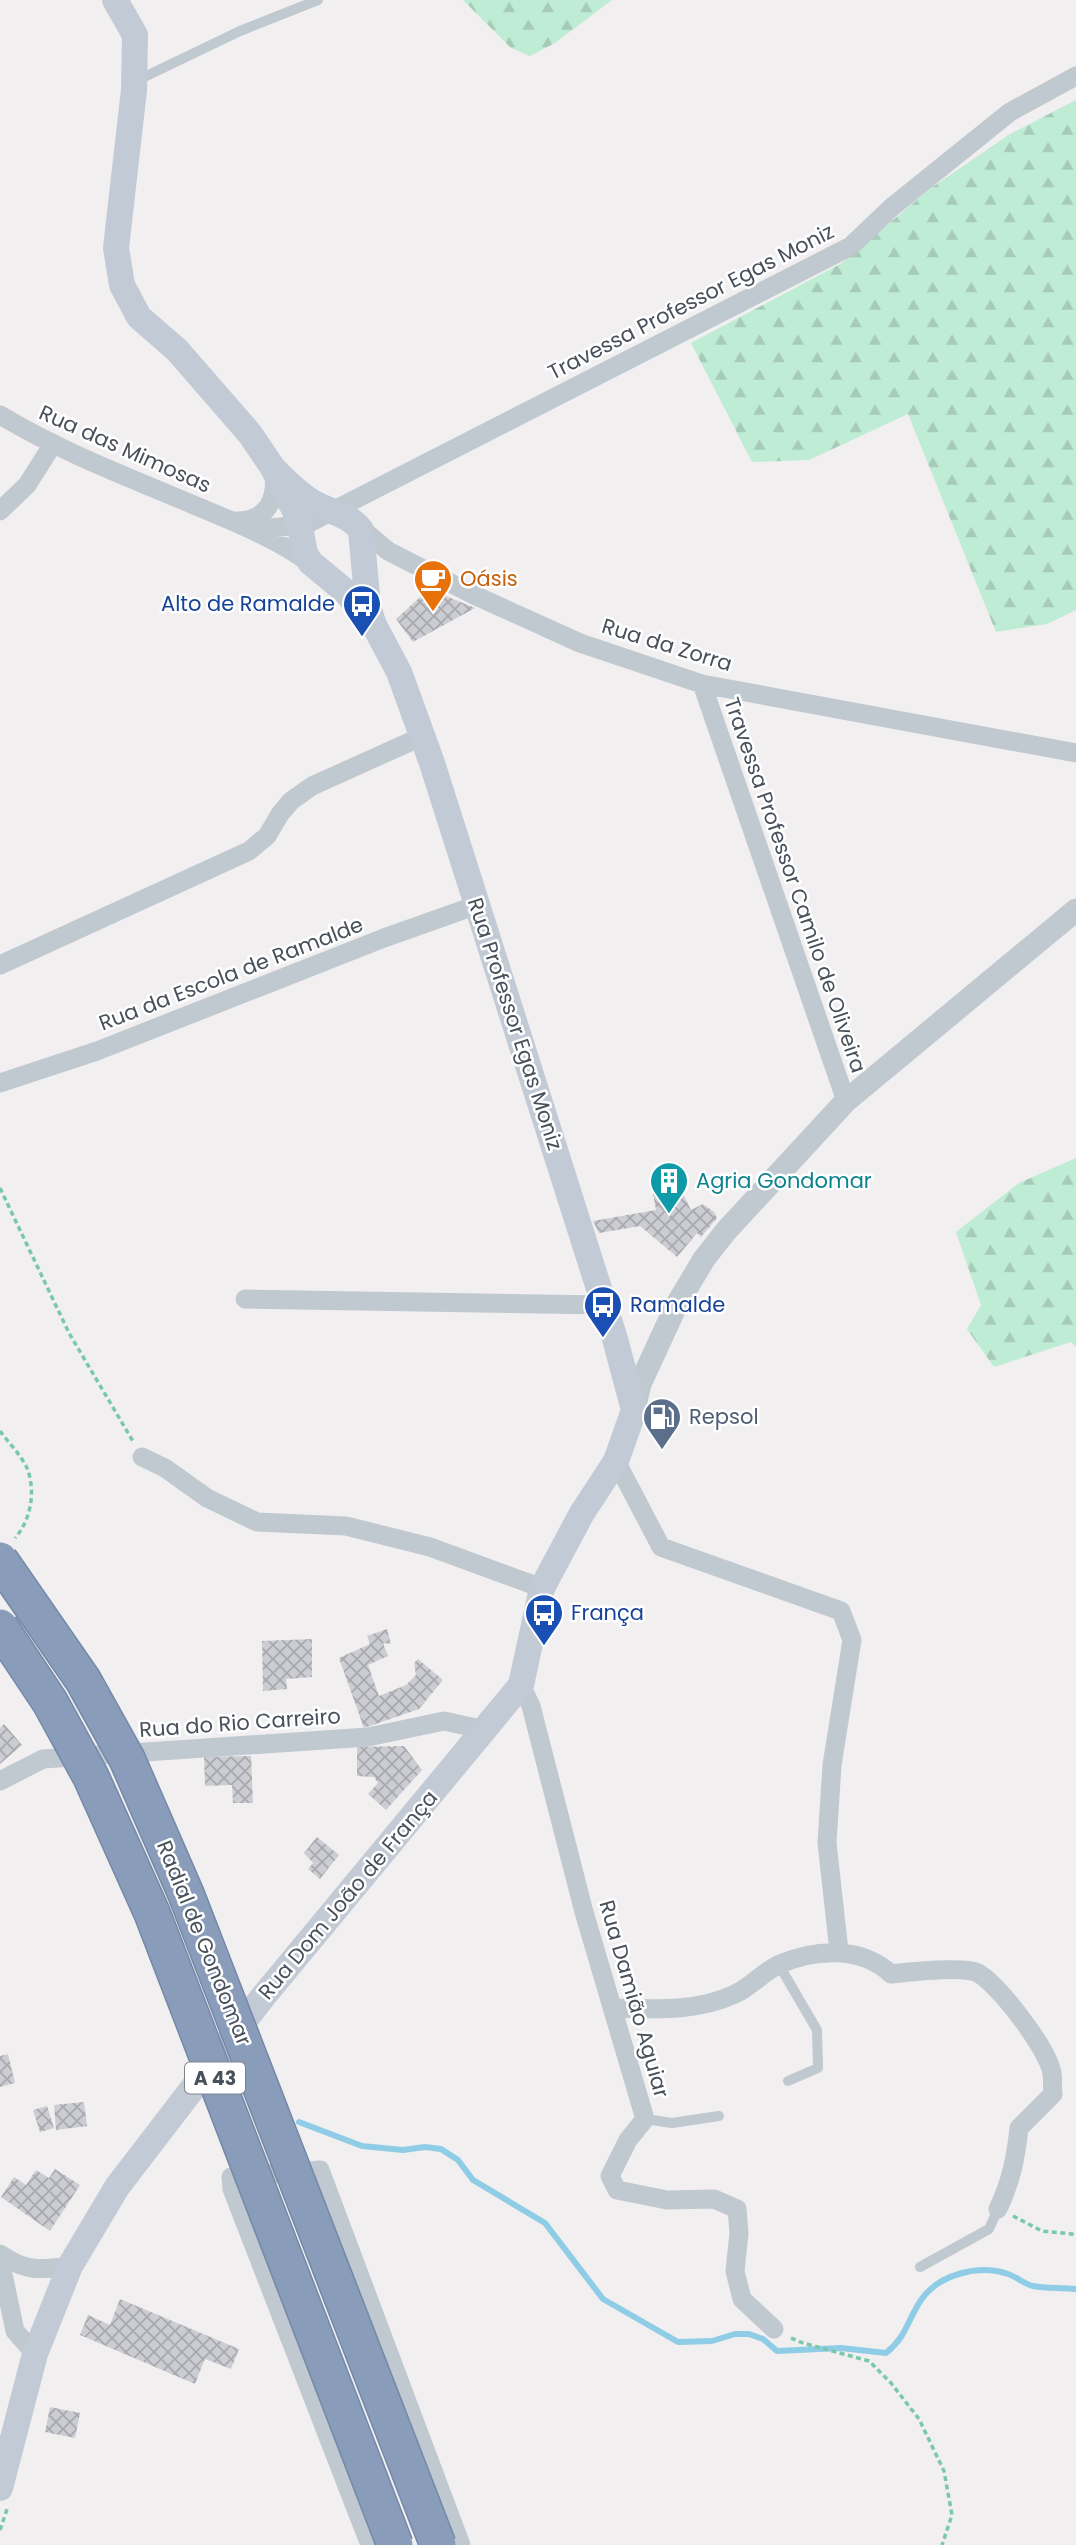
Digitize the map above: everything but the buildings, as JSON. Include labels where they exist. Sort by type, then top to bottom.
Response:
[{"type":"highway","name":"Radial de Gondomar","points":[[7,1549],[127,1759],[186,1894],[438,2545]]},
{"type":"highway","name":"Radial de Gondomar","points":[[0,1627],[50,1702],[91,1777],[152,1913],[396,2545]]},
{"type":"main road","name":"Rua Professor Egas Moniz","points":[[115,0],[135,34],[134,82],[116,248],[122,285],[139,317],[177,350],[225,404],[273,467],[298,493],[348,523]]},
{"type":"main road","name":"Rua Professor Egas Moniz","points":[[273,467],[348,523],[368,607],[383,643]]},
{"type":"main road","name":"Rua Professor Egas Moniz","points":[[348,523],[305,553],[317,569],[333,580],[358,605],[399,672],[605,1305],[634,1410]]},
{"type":"main road","points":[[317,569],[336,574],[354,567],[348,523]]},
{"type":"main road","name":"Rua Dom João de França","points":[[4,2494],[4,2455],[36,2354],[70,2266],[117,2188],[262,1998],[521,1685],[542,1588],[583,1513],[616,1461],[634,1410]]},
{"type":"street","name":"Travessa Professor Egas Moniz","points":[[348,523],[851,246],[892,207],[1010,111],[1076,76]]},
{"type":"street","name":"Rua das Mimosas","points":[[0,415],[53,444],[234,521],[285,547],[317,569]]},
{"type":"street","points":[[0,511],[27,485],[53,444]]},
{"type":"street","points":[[234,521],[250,520],[267,509],[273,500],[276,486],[273,467]]},
{"type":"street","name":"Rua das Mimosas","points":[[234,521],[271,527],[348,523]]},
{"type":"street","name":"Rua da Zorra","points":[[348,523],[439,578],[580,643],[702,684],[1076,753]]},
{"type":"street","name":"Travessa Professor Camilo de Oliveira","points":[[702,684],[846,1101]]},
{"type":"street","points":[[0,965],[249,851],[267,836],[291,801],[312,786],[422,736]]},
{"type":"street","name":"Rua da Escola de Ramalde","points":[[0,1083],[97,1051],[384,938],[477,905]]},
{"type":"street","points":[[634,1410],[640,1384],[676,1306],[704,1259],[766,1186],[846,1101],[1076,910]]},
{"type":"street","points":[[245,1299],[605,1305]]},
{"type":"street","points":[[142,1457],[165,1468],[206,1498],[257,1522],[346,1526],[430,1546],[542,1588]]},
{"type":"street","points":[[616,1461],[662,1547],[841,1611],[852,1640],[832,1765],[827,1843],[839,1951]]},
{"type":"street","name":"Rua Damião Aguiar","points":[[521,1685],[531,1706],[568,1853],[645,2119],[628,2140],[610,2176],[617,2190],[667,2200],[714,2199],[737,2209],[739,2234],[735,2271],[742,2299],[774,2329]]},
{"type":"street","name":"Rua do Rio Carreiro","points":[[0,1781],[43,1759],[368,1737],[444,1721],[485,1730]]},
{"type":"street","points":[[614,2008],[684,2009],[736,1994],[779,1965],[818,1953],[839,1951],[880,1964],[891,1973],[939,1970],[976,1972],[1000,1993],[1026,2022],[1052,2071],[1053,2094],[1019,2127],[1016,2159],[998,2209]]},
{"type":"street","points":[[370,2545],[232,2189],[231,2177],[320,2170],[461,2545]]},
{"type":"street","points":[[0,2254],[17,2266],[41,2270],[70,2266]]},
{"type":"street","points":[[0,2260],[15,2331],[36,2354]]},
{"type":"lane","points":[[134,82],[240,32],[318,0]]},
{"type":"lane","points":[[779,1965],[817,2030],[818,2068],[788,2081]]},
{"type":"lane","points":[[645,2119],[672,2123],[719,2116]]},
{"type":"lane","points":[[920,2267],[989,2229],[998,2209]]},
{"type":"path","points":[[0,1188],[69,1333],[142,1457]]},
{"type":"path","points":[[0,1431],[26,1468],[33,1499],[21,1531],[7,1549]]},
{"type":"path","points":[[998,2209],[1042,2231],[1072,2234],[1076,2237]]},
{"type":"path","points":[[774,2329],[803,2343],[869,2361],[891,2383],[919,2419],[944,2471],[952,2515],[942,2545]]},
{"type":"path","points":[[0,2530],[4,2494]]},
{"type":"green space","points":[[463,0],[612,0],[555,43],[530,56],[511,48]]},
{"type":"green space","points":[[1076,100],[1076,610],[1047,624],[996,632],[908,414],[809,460],[752,462],[691,343],[842,263],[931,188],[1010,134]]},
{"type":"green space","points":[[1076,1158],[1076,1347],[1071,1342],[994,1367],[967,1329],[981,1305],[956,1232],[1019,1183]]},
{"type":"waterway","points":[[299,2122],[362,2146],[403,2150],[425,2147],[441,2149],[458,2160],[473,2180],[545,2223],[603,2299],[678,2342],[712,2341],[735,2334],[749,2334],[763,2339],[777,2351],[841,2348],[886,2353],[903,2334],[921,2300],[929,2291],[960,2273],[997,2271],[1033,2286],[1076,2289]]},
{"type":"place","name":"Oásis","points":[[433,613]]},
{"type":"place","name":"Alto de Ramalde","points":[[362,638]]},
{"type":"place","name":"Agria Gondomar","points":[[669,1215]]},
{"type":"place","name":"Ramalde","points":[[603,1339]]},
{"type":"place","name":"Repsol","points":[[662,1451]]},
{"type":"place","name":"França","points":[[544,1647]]}]
